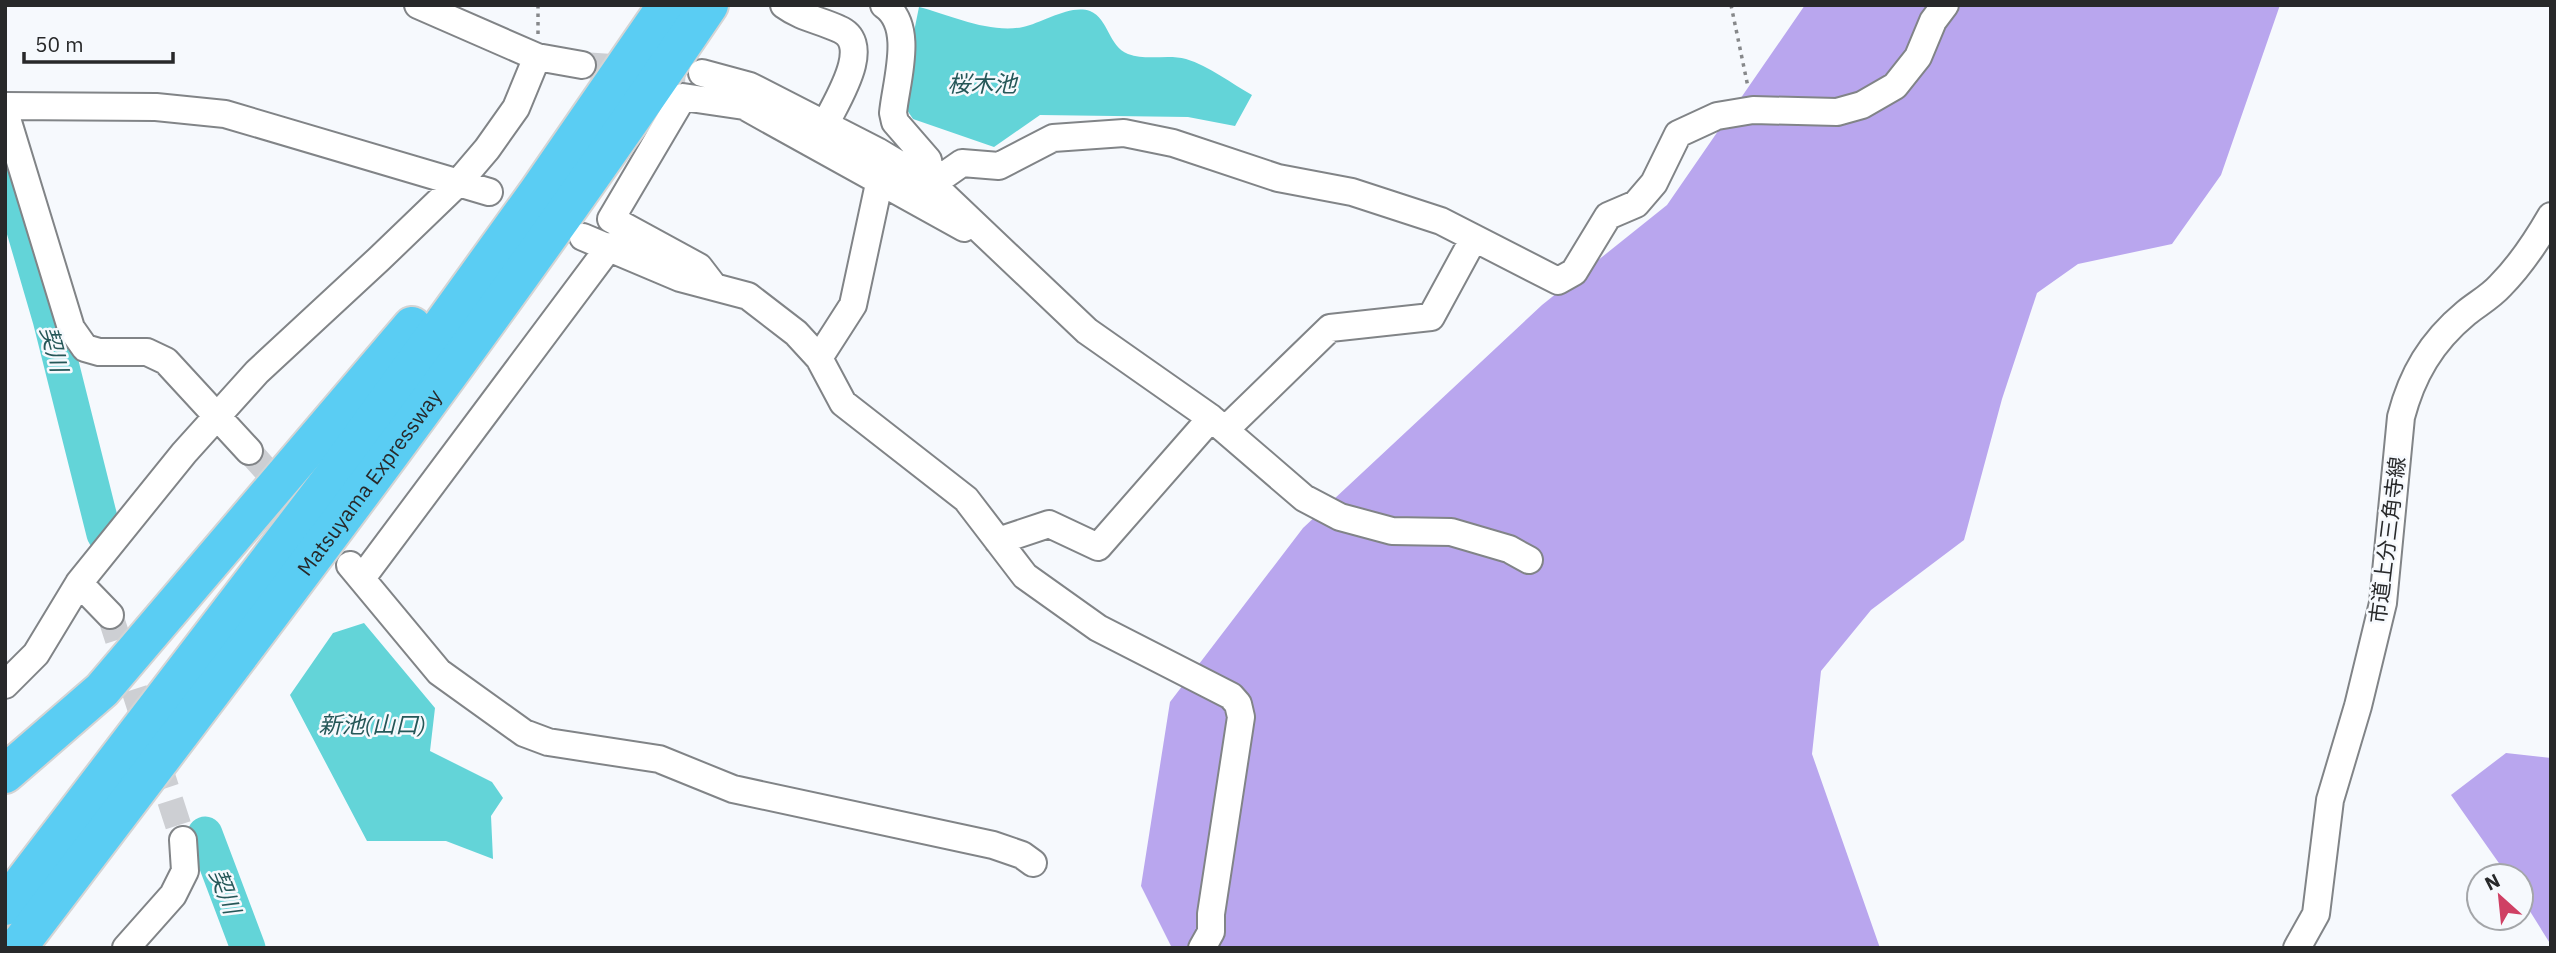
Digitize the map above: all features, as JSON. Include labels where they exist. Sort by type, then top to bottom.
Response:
[{"type":"highway","points":[[5,774],[102,690],[400,342],[650,5]]},
{"type":"highway","name":"Matsuyama Expressway","points":[[5,906],[332,478],[538,192],[667,5]]},
{"type":"highway","name":"Matsuyama Expressway","points":[[17,948],[288,593],[547,236],[709,5]]},
{"type":"highway","points":[[44,948],[288,593]]},
{"type":"street","points":[[418,5],[537,57],[582,65]]},
{"type":"street","points":[[784,5],[797,15],[843,30],[854,46],[855,63],[825,125]]},
{"type":"street","points":[[884,5],[896,13],[902,29],[893,113],[895,122],[928,160],[932,184]]},
{"type":"street","points":[[932,184],[962,163],[999,166],[1053,138],[1124,133],[1173,143],[1278,178],[1352,192],[1441,221],[1558,281],[1574,272],[1608,216],[1636,204],[1654,183],[1678,134],[1717,116],[1753,110],[1837,112],[1862,105],[1895,86],[1918,57],[1933,21],[1945,5]]},
{"type":"street","points":[[5,685],[36,654],[79,583],[184,453],[257,372],[458,183],[487,149],[516,108],[537,57]]},
{"type":"street","points":[[702,73],[750,86],[877,151],[932,184],[1087,331],[1218,424],[1304,498],[1340,517],[1392,530],[1451,533],[1509,549],[1529,560]]},
{"type":"street","points":[[713,285],[699,267],[611,219],[682,97],[744,106],[988,240]]},
{"type":"street","points":[[5,106],[156,107],[225,114],[489,192]]},
{"type":"street","points":[[5,112],[71,328],[85,348],[99,352],[147,352],[166,361],[249,451]]},
{"type":"street","points":[[819,358],[852,305],[880,179]]},
{"type":"street","name":"市道上分三角寺線","points":[[2297,948],[2316,914],[2330,800],[2358,706],[2382,603],[2401,417],[2408,392],[2416,372],[2441,335],[2497,289],[2522,262],[2551,216]]},
{"type":"street","points":[[583,237],[610,246],[680,278],[748,296],[796,333],[819,358],[844,403],[966,499],[1025,576],[1098,628],[1177,669],[1203,679],[1231,696],[1238,705],[1241,717],[1211,914],[1211,932],[1202,948]]},
{"type":"street","points":[[998,541],[1049,524],[1098,547],[1218,424],[1330,328],[1431,317],[1474,238]]},
{"type":"street","points":[[610,246],[356,571],[439,672],[524,733],[548,742],[659,759],[733,789],[993,845],[1022,855],[1033,863]]},
{"type":"street","points":[[79,583],[110,615]]},
{"type":"street","points":[[126,948],[173,895],[185,871],[183,841]]},
{"type":"path","points":[[1731,5],[1753,110]]},
{"type":"shaded area","points":[[1805,5],[2280,5],[2221,175],[2172,244],[2078,264],[2037,293],[2002,399],[1964,540],[1871,610],[1821,671],[1812,754],[1880,948],[1172,948],[1141,886],[1170,702],[1303,528],[1542,305],[1667,205]]},
{"type":"shaded area","points":[[2506,753],[2551,758],[2551,945],[2535,919],[2535,862],[2498,862],[2451,795]]},
{"type":"water","name":"桜木池","points":[[919,7],[970,23],[997,28],[1023,27],[1074,10],[1090,11],[1101,20],[1116,45],[1128,54],[1186,59],[1252,95],[1235,126],[1188,117],[1040,115],[994,147],[913,119],[903,104],[902,91]]},
{"type":"water","name":"新池(山口)","points":[[364,623],[435,708],[430,751],[492,782],[503,798],[491,816],[493,859],[446,841],[367,841],[290,695],[333,633]]},
{"type":"waterway","name":"契川","points":[[5,165],[50,319],[104,534]]},
{"type":"waterway","name":"契川","points":[[205,834],[248,948]]},
{"type":"tunnel","points":[[582,65],[702,73]]},
{"type":"tunnel","points":[[249,451],[316,526]]},
{"type":"tunnel","points":[[110,615],[183,840]]}]
